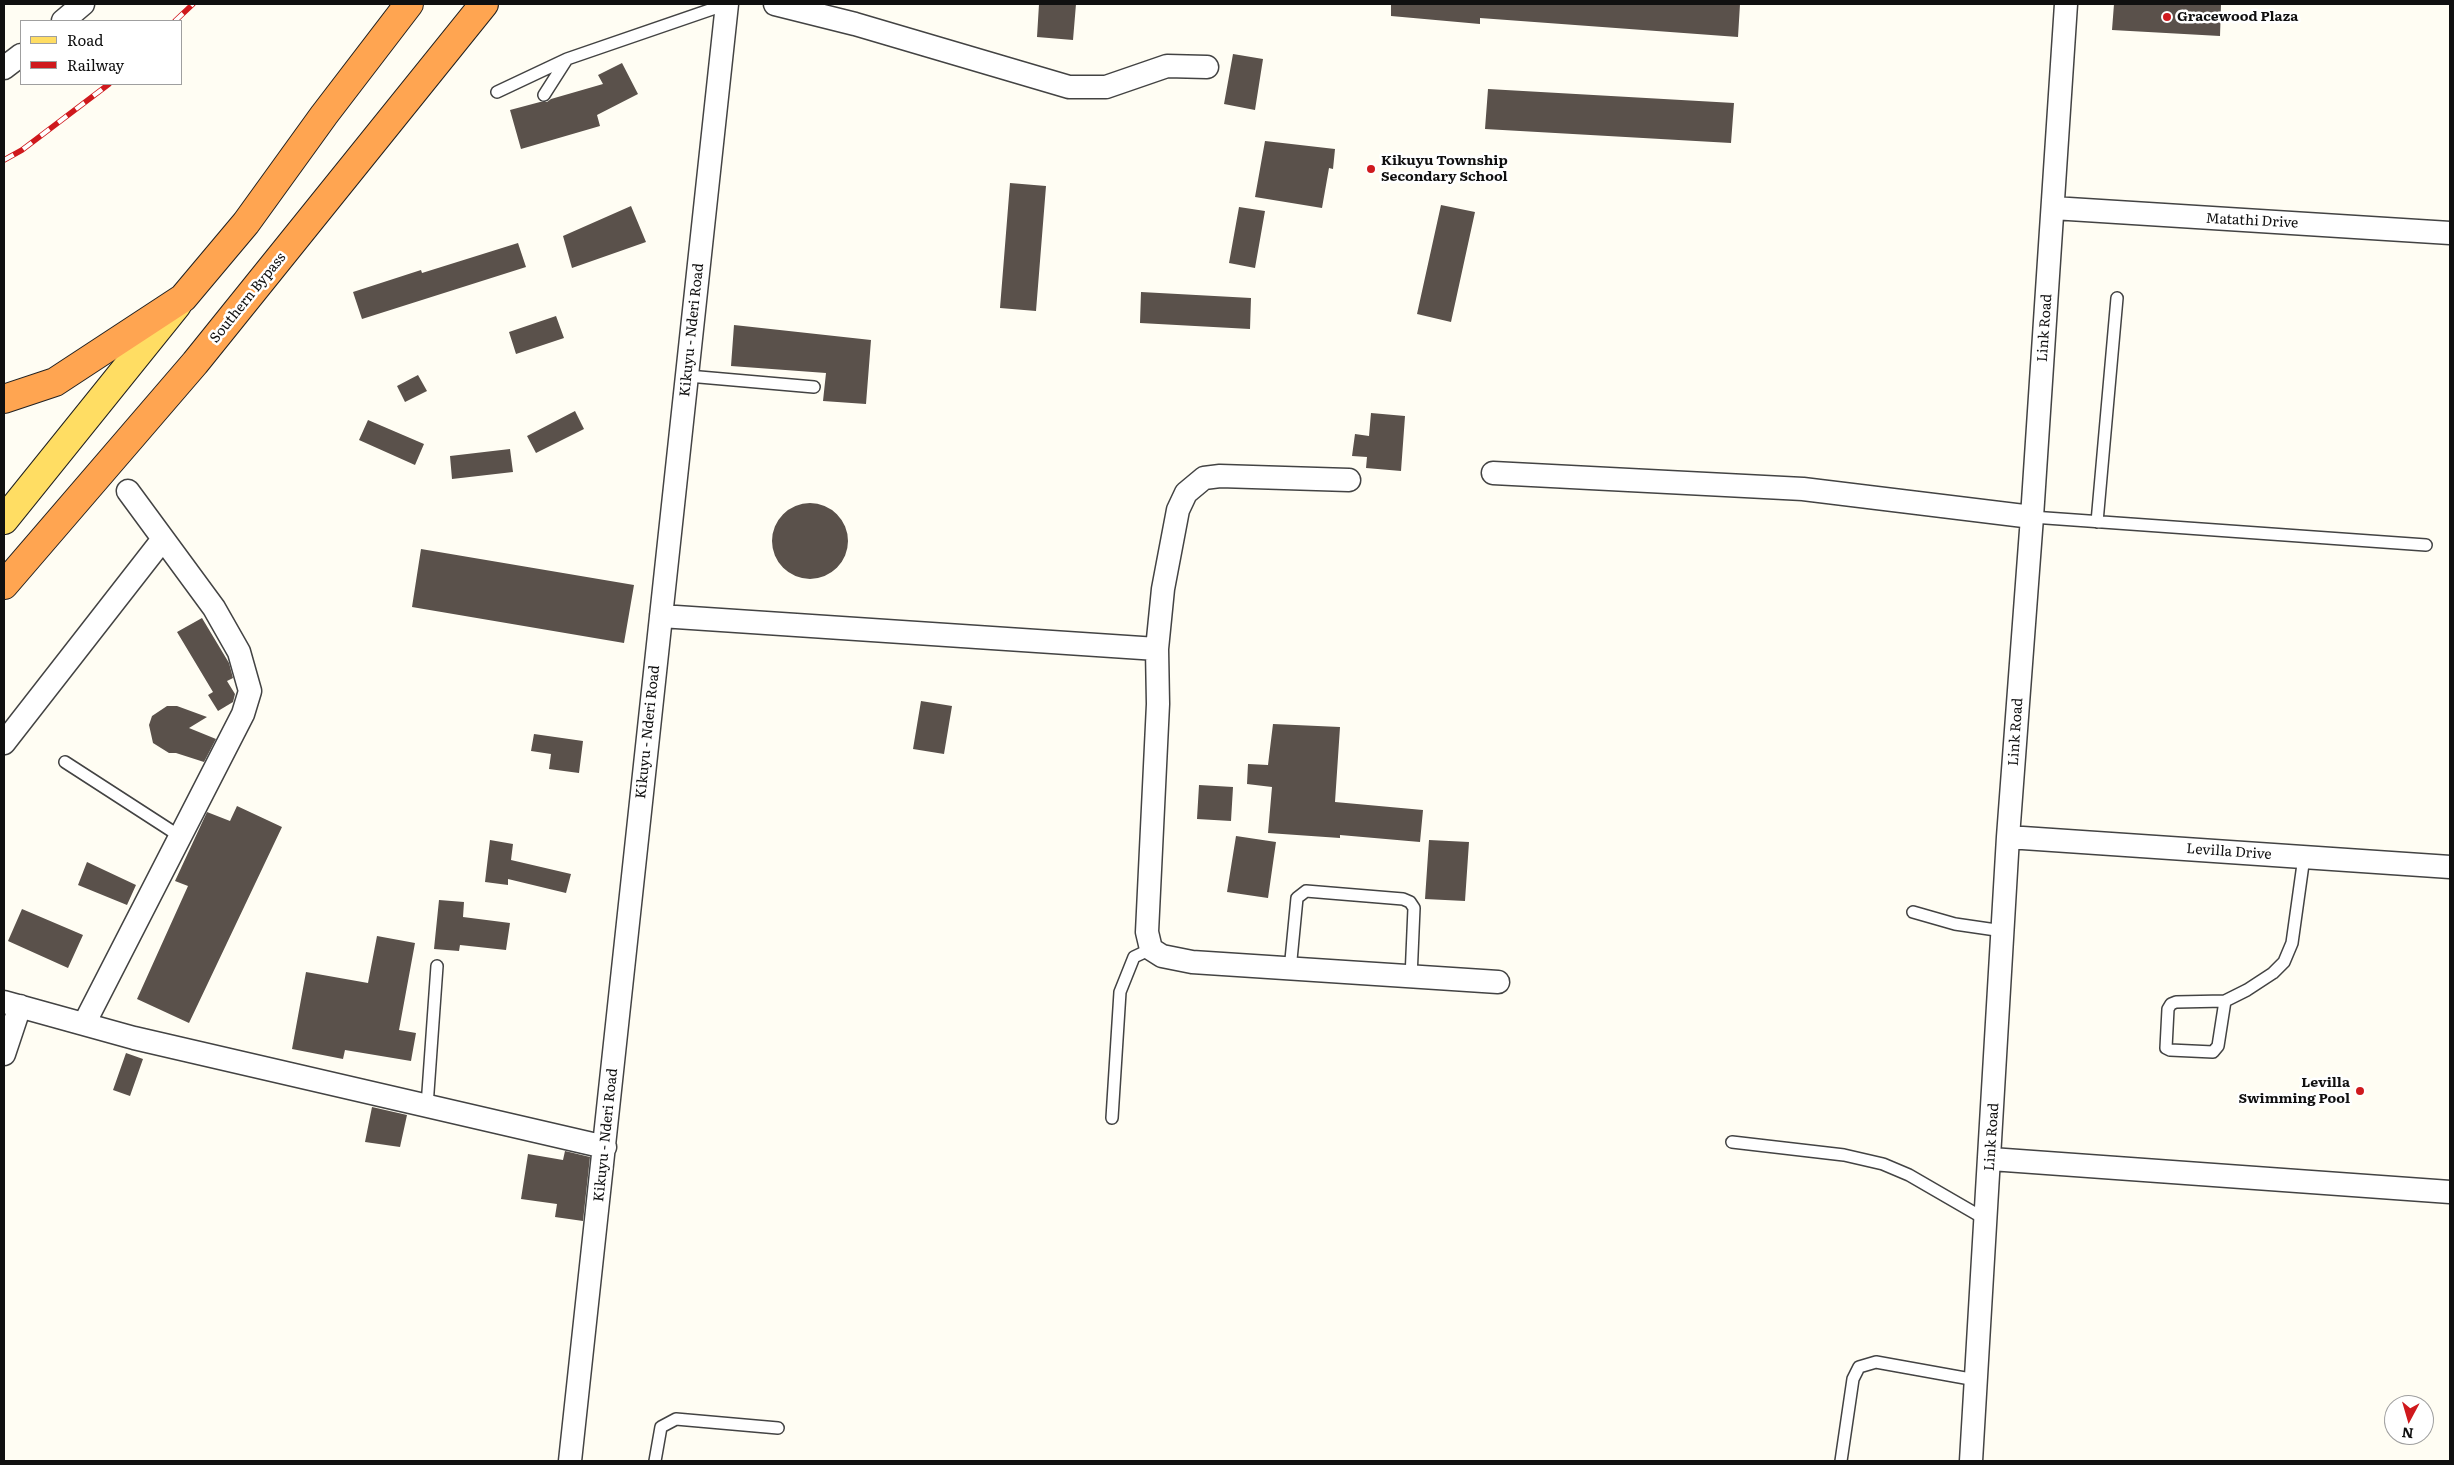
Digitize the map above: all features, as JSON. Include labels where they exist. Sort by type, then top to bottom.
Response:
[{"type":"highway","points":[[4,399],[55,382],[183,298],[246,223],[324,115],[409,4]]},
{"type":"highway","name":"Southern Bypass","points":[[4,585],[195,363],[482,9]]},
{"type":"main road","points":[[4,520],[183,298]]},
{"type":"street","points":[[64,20],[83,4]]},
{"type":"street","name":"Kikuyu - Nderi Road","points":[[570,1461],[727,4]]},
{"type":"street","points":[[775,4],[855,24],[1069,88],[1106,88],[1167,66],[1206,66]]},
{"type":"street","name":"Link Road","points":[[1971,1461],[1985,1219],[1991,1159],[2008,837],[2032,518],[2066,4]]},
{"type":"street","points":[[4,68],[20,56]]},
{"type":"street","name":"Matathi Drive","points":[[2053,208],[2450,233]]},
{"type":"street","points":[[1492,474],[1803,489],[2032,518]]},
{"type":"street","points":[[1349,480],[1220,476],[1204,478],[1194,484],[1186,493],[1178,510],[1164,588],[1158,649],[1158,704],[1147,932],[1151,949],[1162,956],[1192,962],[1411,978],[1498,982]]},
{"type":"street","points":[[84,1024],[243,714],[250,691],[248,676],[239,652],[214,608],[128,491]]},
{"type":"street","points":[[4,742],[163,539]]},
{"type":"street","points":[[661,616],[1158,649]]},
{"type":"street","name":"Levilla Drive","points":[[2008,837],[2450,867]]},
{"type":"street","points":[[4,1054],[12,1004],[143,1040],[605,1146]]},
{"type":"street","points":[[1991,1159],[2450,1192]]},
{"type":"lane","points":[[497,92],[567,59],[727,4]]},
{"type":"lane","points":[[544,95],[567,59]]},
{"type":"lane","points":[[2097,522],[2117,298]]},
{"type":"lane","points":[[688,376],[814,387]]},
{"type":"lane","points":[[2032,518],[2426,545]]},
{"type":"lane","points":[[65,762],[181,837]]},
{"type":"lane","points":[[2225,1001],[2218,1046],[2214,1052],[2170,1050],[2166,1048],[2168,1009],[2171,1004],[2176,1002],[2225,1001],[2247,990],[2273,973],[2284,962],[2292,943],[2304,857]]},
{"type":"lane","points":[[1290,970],[1297,898],[1306,891],[1402,899],[1410,902],[1414,908],[1411,978]]},
{"type":"lane","points":[[1913,912],[1955,924],[2003,930]]},
{"type":"lane","points":[[1112,1118],[1120,992],[1134,957],[1151,949]]},
{"type":"lane","points":[[427,1106],[437,966]]},
{"type":"lane","points":[[1732,1142],[1844,1155],[1883,1164],[1909,1175],[1985,1219]]},
{"type":"lane","points":[[1842,1461],[1853,1379],[1860,1366],[1876,1362],[1976,1380]]},
{"type":"lane","points":[[655,1461],[661,1427],[676,1419],[778,1428]]},
{"type":"building","points":[[1039,4],[1076,4],[1073,40],[1037,37]]},
{"type":"building","points":[[1391,4],[1740,4],[1738,37],[1480,18],[1480,24],[1391,16]]},
{"type":"building","name":"Gracewood Plaza","points":[[2114,4],[2221,4],[2220,36],[2112,30]]},
{"type":"building","points":[[1233,54],[1263,59],[1255,110],[1224,104]]},
{"type":"building","points":[[622,63],[638,94],[597,115],[600,126],[521,149],[510,110],[547,102],[551,99],[603,84],[598,75]]},
{"type":"building","points":[[1488,89],[1734,103],[1731,143],[1485,129]]},
{"type":"building","points":[[1265,141],[1335,149],[1333,169],[1329,168],[1322,208],[1255,197]]},
{"type":"building","points":[[1010,183],[1046,186],[1036,311],[1000,308]]},
{"type":"building","points":[[1441,205],[1475,212],[1451,322],[1417,314]]},
{"type":"building","points":[[631,206],[646,242],[572,268],[563,236]]},
{"type":"building","points":[[1239,207],[1265,211],[1255,268],[1229,263]]},
{"type":"building","points":[[518,243],[526,267],[362,319],[353,292],[421,270],[422,273]]},
{"type":"building","points":[[1141,292],[1251,298],[1250,329],[1140,323]]},
{"type":"building","points":[[556,316],[564,338],[516,354],[509,332]]},
{"type":"building","points":[[734,325],[871,340],[866,404],[823,401],[826,373],[731,366]]},
{"type":"building","points":[[418,375],[427,391],[405,402],[397,386]]},
{"type":"building","points":[[575,411],[584,429],[536,453],[527,436]]},
{"type":"building","points":[[1371,413],[1405,416],[1401,471],[1366,468],[1367,457],[1352,456],[1355,434],[1369,436]]},
{"type":"building","points":[[368,420],[424,444],[415,465],[359,440]]},
{"type":"building","points":[[510,449],[513,472],[452,479],[450,456]]},
{"type":"building","points":[[818,503],[831,509],[842,520],[848,533],[846,556],[831,573],[818,579],[802,579],[789,573],[774,556],[772,533],[778,520],[795,505]]},
{"type":"building","points":[[421,549],[634,585],[624,643],[412,607]]},
{"type":"building","points":[[202,618],[229,663],[233,678],[227,681],[235,694],[233,702],[218,711],[208,695],[213,692],[177,632]]},
{"type":"building","points":[[921,701],[952,706],[944,754],[913,749]]},
{"type":"building","points":[[167,706],[177,706],[207,717],[189,728],[216,739],[204,762],[176,753],[169,753],[153,743],[149,725],[152,716]]},
{"type":"building","points":[[1273,724],[1340,727],[1335,802],[1423,810],[1420,842],[1340,835],[1340,838],[1268,833],[1272,787],[1247,784],[1248,764],[1268,765]]},
{"type":"building","points":[[534,734],[583,741],[579,773],[549,769],[551,754],[531,751]]},
{"type":"building","points":[[1199,785],[1233,787],[1231,821],[1197,819]]},
{"type":"building","points":[[237,806],[282,827],[189,1023],[137,999],[188,886],[175,881],[207,812],[230,821]]},
{"type":"building","points":[[1236,836],[1276,842],[1268,898],[1227,892]]},
{"type":"building","points":[[490,840],[513,844],[511,860],[571,874],[566,893],[508,879],[508,885],[485,882]]},
{"type":"building","points":[[1429,840],[1469,842],[1465,901],[1425,899]]},
{"type":"building","points":[[87,862],[136,885],[127,905],[78,885]]},
{"type":"building","points":[[439,900],[464,902],[463,917],[510,923],[506,950],[460,945],[459,951],[434,949]]},
{"type":"building","points":[[22,909],[83,935],[68,968],[8,941]]},
{"type":"building","points":[[377,936],[415,943],[399,1030],[416,1033],[411,1061],[345,1050],[343,1059],[292,1049],[306,972],[368,983]]},
{"type":"building","points":[[126,1053],[143,1059],[130,1096],[113,1090]]},
{"type":"building","points":[[372,1107],[407,1115],[400,1147],[365,1142]]},
{"type":"building","points":[[565,1151],[590,1157],[583,1221],[555,1217],[557,1204],[521,1199],[528,1154],[563,1160]]},
{"type":"railway","points":[[176,20],[193,4]]},
{"type":"railway","points":[[4,160],[22,150],[108,85]]},
{"type":"place","name":"Gracewood Plaza","points":[[2167,17]]},
{"type":"place","name":"Kikuyu Township Secondary School","points":[[1371,169]]},
{"type":"place","name":"Levilla Swimming Pool","points":[[2360,1091]]}]
